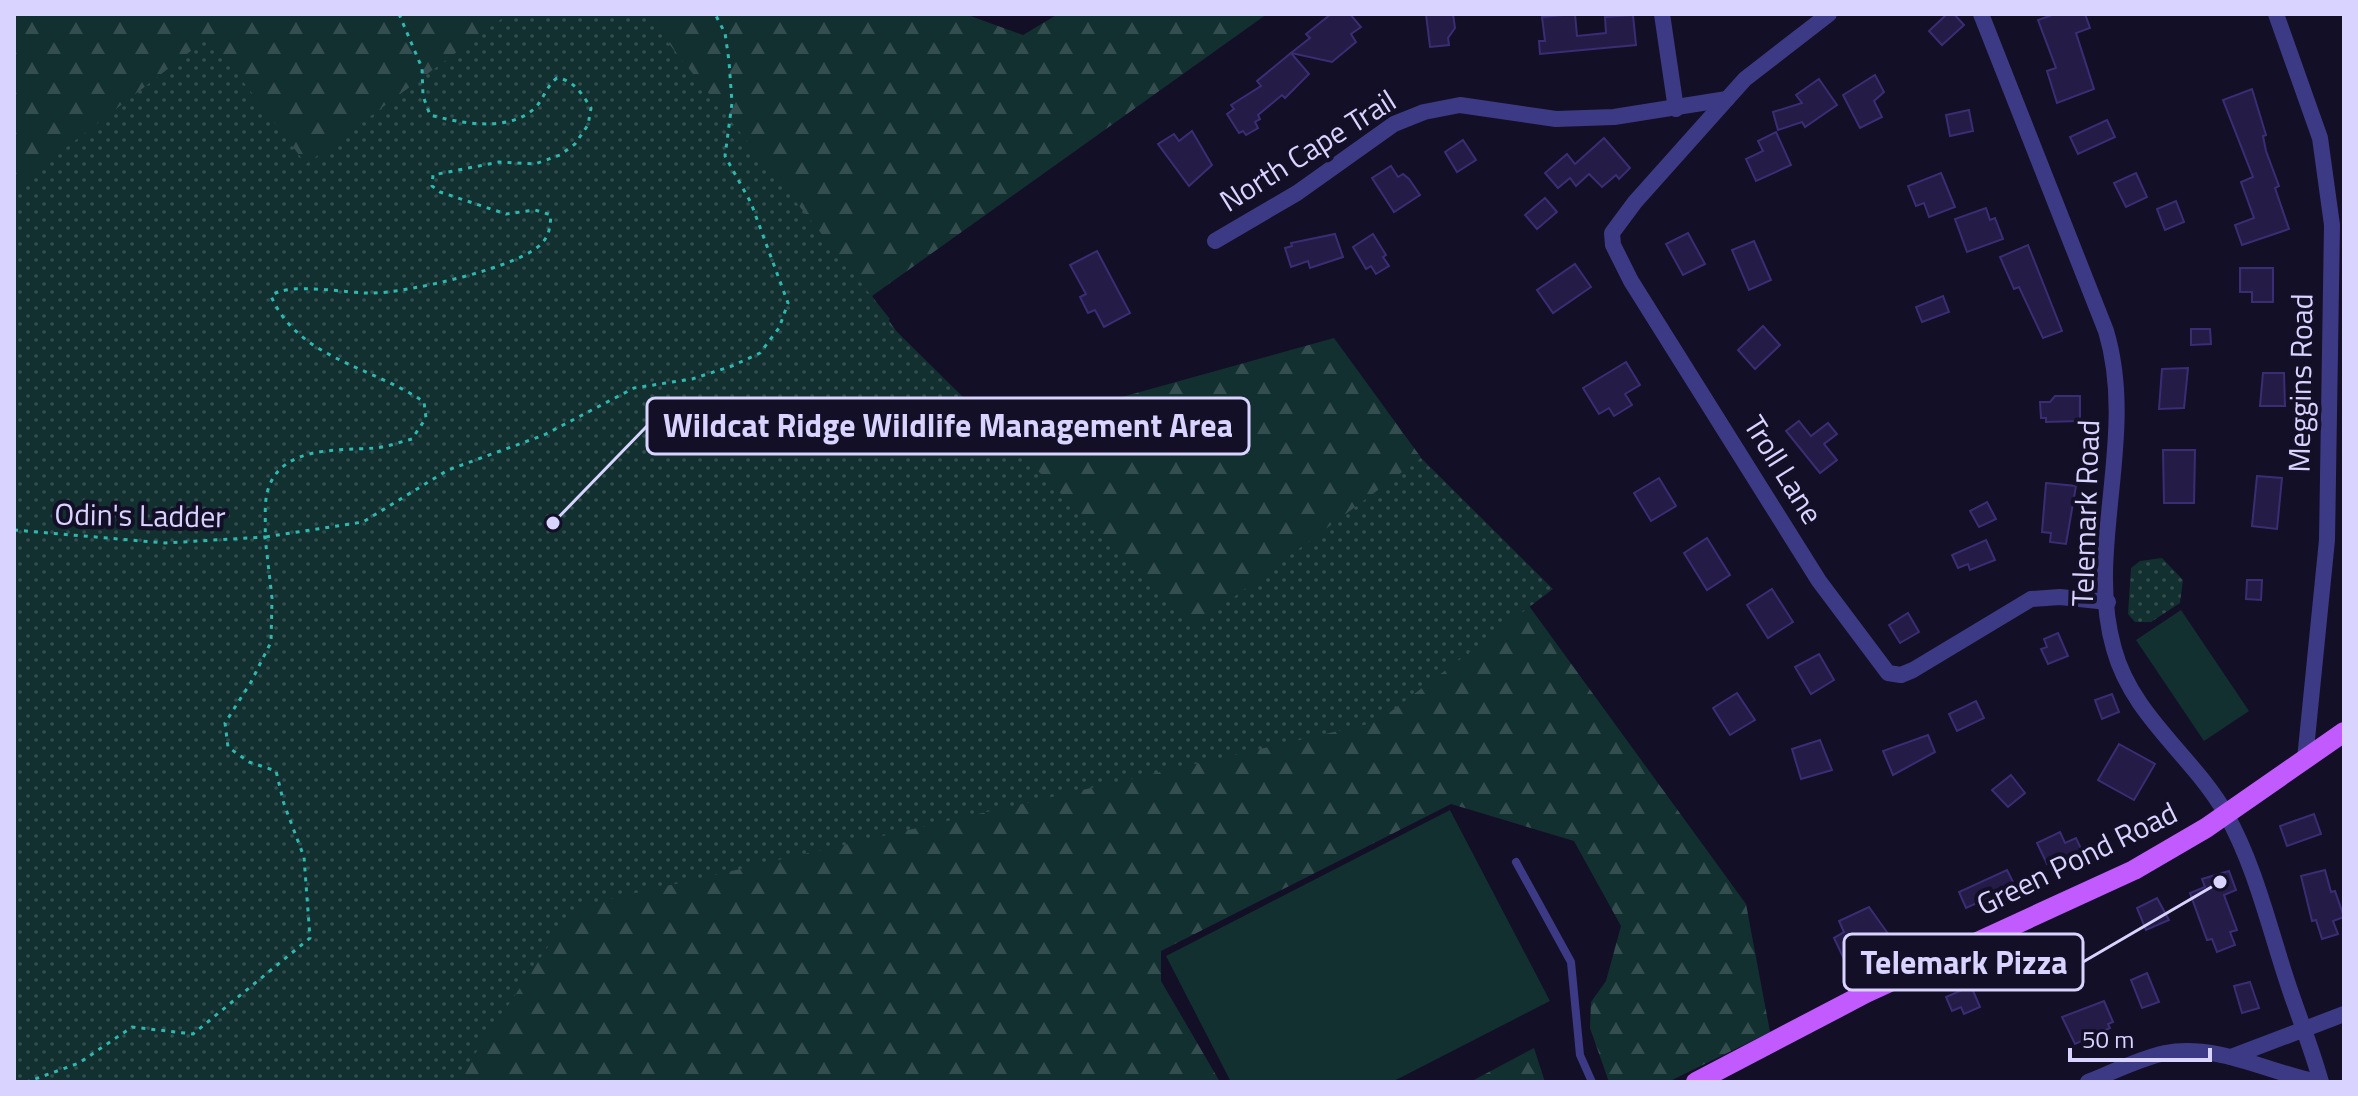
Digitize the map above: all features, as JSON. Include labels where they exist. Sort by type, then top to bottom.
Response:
[{"type":"main road","name":"Green Pond Road","points":[[1696,1082],[1866,993],[2134,870],[2226,814],[2344,732]]},
{"type":"street","points":[[1662,14],[1676,109]]},
{"type":"street","points":[[1727,99],[1745,79],[1829,14]]},
{"type":"street","name":"Telemark Road","points":[[1981,14],[2106,331],[2117,367],[2117,459],[2108,545],[2108,602],[2114,650],[2152,722],[2202,779],[2226,814],[2250,869],[2319,1082]]},
{"type":"street","name":"Meggins Road","points":[[2276,14],[2320,138],[2338,288],[2327,540],[2305,759]]},
{"type":"street","name":"North Cape Trail","points":[[1215,241],[1297,193],[1394,124],[1424,112],[1460,105],[1484,106],[1556,119],[1614,117],[1727,99]]},
{"type":"street","name":"Troll Lane","points":[[1727,99],[1635,202],[1612,233],[1613,245],[1631,281],[1819,581],[1888,673],[1901,675],[1913,670],[2031,599],[2060,597],[2108,602]]},
{"type":"street","points":[[2231,1057],[2344,1014]]},
{"type":"street","points":[[2088,1082],[2165,1053],[2196,1051],[2231,1057],[2319,1082]]},
{"type":"lane","points":[[1516,862],[1571,962],[1580,1055],[1592,1082]]},
{"type":"path","points":[[304,14],[317,14]]},
{"type":"path","name":"Odin's Ladder","points":[[27,1082],[79,1063],[132,1027],[193,1034],[310,938],[304,857],[284,804],[276,771],[249,762],[228,747],[225,723],[271,642],[272,598],[265,537],[267,493],[276,473],[294,457],[329,450],[379,447],[412,439],[426,418],[424,402],[407,390],[317,349],[276,307],[271,296],[276,291],[303,289],[375,293],[425,285],[532,253],[549,233],[551,215],[535,210],[506,214],[440,192],[432,186],[433,175],[499,162],[535,164],[575,144],[588,125],[591,108],[581,92],[567,79],[557,78],[535,108],[518,118],[474,124],[430,115],[423,96],[422,68],[399,14]]},
{"type":"path","points":[[265,537],[363,522],[448,470],[544,435],[634,388],[692,379],[760,353],[779,328],[788,303],[751,203],[725,156],[732,103],[725,33],[715,14]]},
{"type":"path","name":"Odin's Ladder","points":[[14,530],[80,539],[165,543],[265,537]]},
{"type":"green space","points":[[14,14],[965,14],[1023,35],[1058,14],[1267,14],[872,296],[971,439],[1334,338],[1746,904],[1770,1032],[1668,1082],[1609,1082],[1590,1028],[1591,1002],[1606,981],[1621,926],[1574,841],[1451,804],[1161,951],[1161,981],[1220,1082],[14,1082]]},
{"type":"green space","points":[[508,14],[645,14],[890,319],[887,322],[1195,626],[1421,458],[1553,589],[1377,722],[575,907],[456,1082],[14,1082],[14,188],[209,37],[306,164]]},
{"type":"green space","points":[[2162,558],[2183,580],[2180,603],[2151,622],[2135,622],[2128,614],[2131,568],[2140,561]]},
{"type":"green space","points":[[2181,610],[2249,711],[2204,741],[2136,640]]},
{"type":"green space","points":[[1450,810],[1550,1001],[1392,1082],[1231,1082],[1166,956]]},
{"type":"green space","points":[[1534,1048],[1545,1082],[1470,1082]]},
{"type":"building","points":[[1331,14],[1350,14],[1361,27],[1351,34],[1356,42],[1332,62],[1291,53],[1310,38],[1306,34]]},
{"type":"building","points":[[1426,14],[1453,14],[1455,28],[1448,38],[1449,45],[1430,47]]},
{"type":"building","points":[[1575,14],[1577,36],[1606,33],[1605,17],[1633,15],[1636,45],[1540,54],[1539,41],[1545,41],[1542,17]]},
{"type":"building","points":[[1947,14],[1954,14],[1964,25],[1942,45],[1929,31]]},
{"type":"building","points":[[2055,14],[2085,14],[2090,28],[2076,33],[2094,89],[2057,103],[2047,71],[2056,68],[2038,20]]},
{"type":"building","points":[[1291,53],[1309,74],[1285,98],[1282,95],[1258,115],[1260,119],[1255,122],[1258,128],[1246,135],[1243,131],[1239,133],[1227,114],[1234,109],[1231,105],[1261,86],[1257,81]]},
{"type":"building","points":[[1875,75],[1884,92],[1874,101],[1882,117],[1860,128],[1843,95]]},
{"type":"building","points":[[1819,79],[1837,105],[1805,127],[1802,122],[1778,130],[1773,112],[1802,103],[1796,95]]},
{"type":"building","points":[[2252,89],[2266,135],[2263,136],[2266,151],[2279,186],[2275,188],[2289,229],[2242,245],[2235,225],[2254,218],[2241,182],[2253,177],[2223,100]]},
{"type":"building","points":[[1969,110],[1973,131],[1950,136],[1946,115]]},
{"type":"building","points":[[2107,120],[2115,137],[2078,154],[2070,137]]},
{"type":"building","points":[[1192,131],[1212,165],[1189,186],[1158,144],[1174,134],[1179,141]]},
{"type":"building","points":[[1776,132],[1791,165],[1756,181],[1746,159],[1763,151],[1758,141]]},
{"type":"building","points":[[1604,138],[1630,168],[1619,179],[1616,175],[1602,187],[1589,174],[1576,186],[1570,178],[1558,188],[1545,173],[1567,154],[1575,164]]},
{"type":"building","points":[[1463,140],[1476,160],[1457,172],[1445,152]]},
{"type":"building","points":[[1391,166],[1398,177],[1403,174],[1409,179],[1420,195],[1394,212],[1372,178]]},
{"type":"building","points":[[1941,173],[1955,207],[1929,217],[1924,203],[1916,206],[1908,186]]},
{"type":"building","points":[[2136,173],[2147,197],[2126,207],[2114,183]]},
{"type":"building","points":[[1545,198],[1557,212],[1537,229],[1525,215]]},
{"type":"building","points":[[2176,201],[2184,222],[2165,230],[2157,209]]},
{"type":"building","points":[[1986,208],[1990,220],[1995,218],[2003,239],[1967,252],[1955,219]]},
{"type":"building","points":[[1688,233],[1705,264],[1683,275],[1666,244]]},
{"type":"building","points":[[1335,234],[1343,257],[1310,268],[1308,261],[1291,267],[1285,248],[1292,246],[1291,243]]},
{"type":"building","points":[[1373,234],[1389,266],[1376,274],[1371,266],[1366,269],[1353,247]]},
{"type":"building","points":[[1754,241],[1771,280],[1749,290],[1732,250]]},
{"type":"building","points":[[2028,245],[2062,331],[2043,338],[2019,287],[2014,289],[2000,257]]},
{"type":"building","points":[[1097,251],[1130,313],[1104,327],[1095,310],[1088,313],[1080,297],[1086,294],[1070,265]]},
{"type":"building","points":[[1575,264],[1591,287],[1553,313],[1537,290]]},
{"type":"building","points":[[2240,268],[2273,268],[2273,302],[2252,302],[2252,292],[2240,292]]},
{"type":"building","points":[[1943,296],[1949,312],[1922,322],[1916,307]]},
{"type":"building","points":[[1763,326],[1780,345],[1755,369],[1738,350]]},
{"type":"building","points":[[2191,329],[2210,329],[2211,344],[2191,345]]},
{"type":"building","points":[[1626,362],[1640,385],[1625,394],[1632,405],[1614,416],[1609,408],[1599,414],[1583,388]]},
{"type":"building","points":[[2188,368],[2184,408],[2159,409],[2162,369]]},
{"type":"building","points":[[2263,373],[2284,373],[2285,406],[2260,406]]},
{"type":"building","points":[[2055,396],[2080,396],[2080,421],[2046,422],[2046,418],[2041,418],[2040,402],[2050,402]]},
{"type":"building","points":[[1799,421],[1811,436],[1828,423],[1837,434],[1824,444],[1837,460],[1820,473],[1786,431]]},
{"type":"building","points":[[2163,450],[2195,450],[2194,503],[2164,503]]},
{"type":"building","points":[[2257,476],[2282,478],[2277,529],[2252,526]]},
{"type":"building","points":[[1659,478],[1676,506],[1651,521],[1634,493]]},
{"type":"building","points":[[2046,483],[2076,486],[2066,544],[2050,542],[2051,533],[2042,532]]},
{"type":"building","points":[[1987,502],[1996,519],[1979,527],[1970,511]]},
{"type":"building","points":[[1707,538],[1730,575],[1707,590],[1684,553]]},
{"type":"building","points":[[1986,540],[1995,560],[1970,570],[1968,564],[1958,568],[1952,555]]},
{"type":"building","points":[[2247,580],[2262,580],[2261,600],[2246,599]]},
{"type":"building","points":[[1772,589],[1793,622],[1768,638],[1747,605]]},
{"type":"building","points":[[1908,613],[1919,632],[1900,643],[1889,625]]},
{"type":"building","points":[[2058,633],[2068,656],[2048,664],[2041,649],[2047,647],[2044,639]]},
{"type":"building","points":[[1819,654],[1834,680],[1811,694],[1795,667]]},
{"type":"building","points":[[1737,693],[1755,720],[1730,735],[1713,708]]},
{"type":"building","points":[[2112,694],[2119,712],[2102,719],[2095,700]]},
{"type":"building","points":[[1976,701],[1984,718],[1957,731],[1949,714]]},
{"type":"building","points":[[1928,735],[1935,752],[1893,775],[1883,751]]},
{"type":"building","points":[[1820,740],[1832,770],[1801,779],[1792,749]]},
{"type":"building","points":[[2119,744],[2155,764],[2134,800],[2098,780]]},
{"type":"building","points":[[2011,775],[2025,793],[2008,807],[1992,790]]},
{"type":"building","points":[[2314,814],[2321,834],[2287,846],[2280,826]]},
{"type":"building","points":[[2060,832],[2065,843],[2076,838],[2084,855],[2060,868],[2056,860],[2047,864],[2037,843]]},
{"type":"building","points":[[2007,870],[2015,886],[1966,908],[1959,892]]},
{"type":"building","points":[[2325,870],[2331,892],[2335,891],[2344,917],[2333,921],[2338,934],[2322,939],[2316,920],[2312,921],[2301,876]]},
{"type":"building","points":[[2229,871],[2236,890],[2224,895],[2237,930],[2230,932],[2235,945],[2217,952],[2212,939],[2207,940],[2190,893],[2205,887],[2202,879]]},
{"type":"building","points":[[2157,898],[2169,920],[2146,930],[2137,908]]},
{"type":"building","points":[[1869,907],[1889,935],[1843,957],[1834,938],[1844,932],[1839,921]]},
{"type":"building","points":[[2147,973],[2159,1002],[2142,1008],[2131,980]]},
{"type":"building","points":[[2250,982],[2259,1008],[2242,1013],[2234,986]]},
{"type":"building","points":[[1971,986],[1980,1007],[1964,1014],[1961,1007],[1952,1011],[1946,997]]},
{"type":"building","points":[[2104,1001],[2113,1022],[2108,1024],[2110,1028],[2075,1044],[2062,1017]]},
{"type":"place","name":"Wildcat Ridge Wildlife Management Area","points":[[553,523]]},
{"type":"place","name":"Telemark Pizza","points":[[2220,882]]}]
